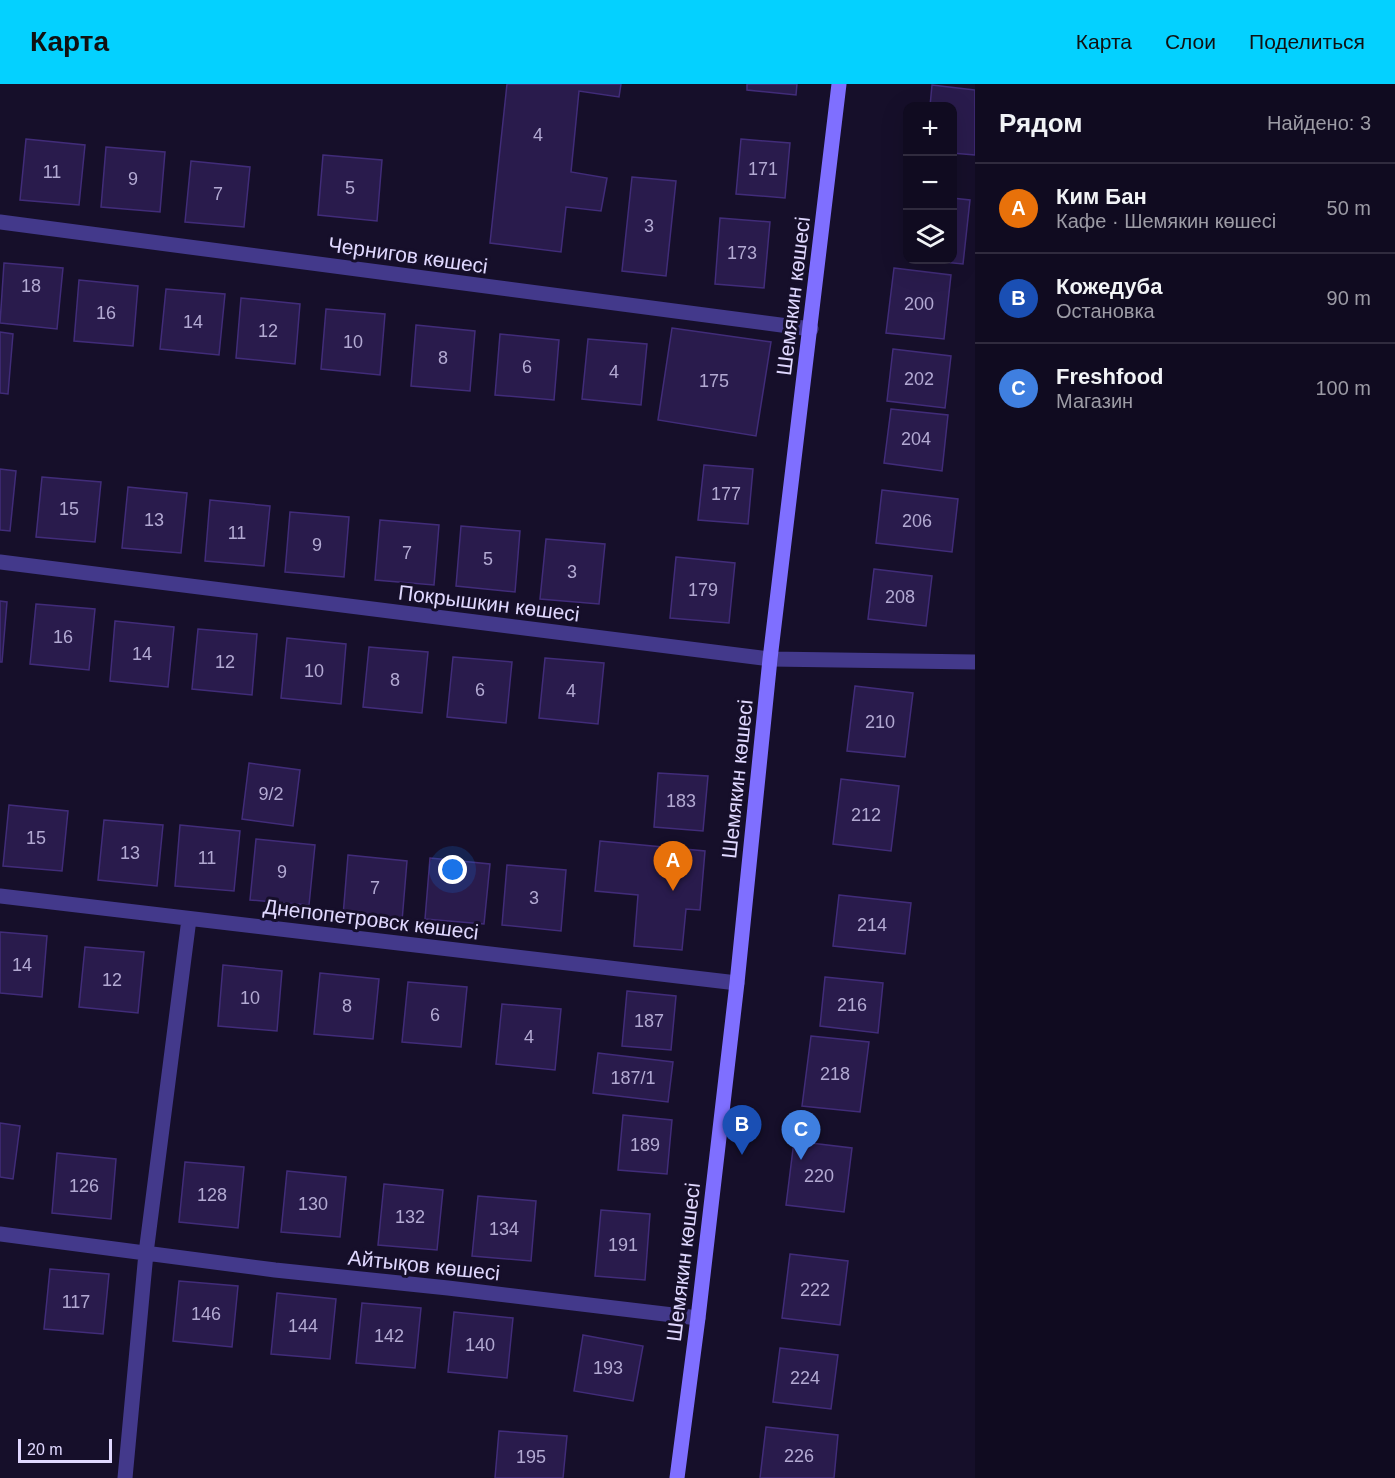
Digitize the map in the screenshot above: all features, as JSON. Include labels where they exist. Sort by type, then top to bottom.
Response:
[{"type":"main road","name":"Шемякин көшесі","points":[[677,1478],[737,983],[770,659],[839,84]]},
{"type":"street","name":"Чернигов көшесі","points":[[0,222],[811,329]]},
{"type":"street","name":"Покрышкин көшесі","points":[[0,562],[770,659],[975,662]]},
{"type":"street","name":"Днепопетровск көшесі","points":[[0,896],[737,983]]},
{"type":"street","points":[[125,1478],[146,1253],[189,919]]},
{"type":"street","name":"Айтықов көшесі","points":[[0,1234],[275,1270],[698,1318]]},
{"type":"building","points":[[507,84],[621,84],[619,97],[579,91],[571,172],[607,178],[601,211],[566,207],[561,252],[490,243]]},
{"type":"building","points":[[747,84],[797,84],[796,95],[747,90]]},
{"type":"building","points":[[932,85],[975,90],[975,155],[957,153],[957,102],[930,102]]},
{"type":"building","points":[[26,139],[85,145],[79,205],[20,200]]},
{"type":"building","points":[[741,139],[790,143],[785,198],[736,194]]},
{"type":"building","points":[[106,147],[165,152],[160,212],[101,207]]},
{"type":"building","points":[[323,155],[382,160],[377,221],[318,215]]},
{"type":"building","points":[[191,161],[250,167],[244,227],[185,222]]},
{"type":"building","points":[[632,177],[676,181],[666,276],[622,271]]},
{"type":"building","points":[[957,199],[970,200],[963,264],[957,263]]},
{"type":"building","points":[[720,218],[770,222],[764,288],[715,284]]},
{"type":"building","points":[[4,263],[63,268],[57,329],[0,323]]},
{"type":"building","points":[[894,268],[951,275],[944,339],[886,333]]},
{"type":"building","points":[[79,280],[138,286],[133,346],[74,341]]},
{"type":"building","points":[[166,289],[225,294],[219,355],[160,349]]},
{"type":"building","points":[[241,298],[300,304],[295,364],[236,358]]},
{"type":"building","points":[[326,309],[385,314],[380,375],[321,369]]},
{"type":"building","points":[[416,325],[475,331],[470,391],[411,386]]},
{"type":"building","points":[[672,328],[771,342],[756,436],[658,420]]},
{"type":"building","points":[[0,332],[13,334],[8,394],[0,393]]},
{"type":"building","points":[[500,334],[559,340],[554,400],[495,395]]},
{"type":"building","points":[[588,339],[647,344],[641,405],[582,399]]},
{"type":"building","points":[[893,349],[951,356],[945,408],[887,401]]},
{"type":"building","points":[[891,409],[948,415],[942,471],[884,463]]},
{"type":"building","points":[[704,465],[753,469],[748,524],[698,520]]},
{"type":"building","points":[[0,469],[16,471],[10,531],[0,530]]},
{"type":"building","points":[[42,477],[101,482],[95,542],[36,537]]},
{"type":"building","points":[[128,487],[187,493],[181,553],[122,548]]},
{"type":"building","points":[[882,490],[958,499],[952,552],[876,543]]},
{"type":"building","points":[[210,500],[270,506],[264,566],[205,561]]},
{"type":"building","points":[[290,512],[349,517],[344,577],[285,572]]},
{"type":"building","points":[[380,520],[439,525],[434,585],[375,580]]},
{"type":"building","points":[[461,526],[520,531],[515,592],[456,586]]},
{"type":"building","points":[[546,539],[605,544],[599,604],[540,599]]},
{"type":"building","points":[[676,557],[735,563],[729,623],[670,618]]},
{"type":"building","points":[[874,569],[932,576],[926,626],[868,619]]},
{"type":"building","points":[[0,601],[7,602],[2,662],[0,662]]},
{"type":"building","points":[[36,604],[95,609],[89,670],[30,664]]},
{"type":"building","points":[[115,621],[174,627],[168,687],[110,681]]},
{"type":"building","points":[[198,629],[257,634],[252,695],[192,689]]},
{"type":"building","points":[[287,638],[346,644],[341,704],[281,698]]},
{"type":"building","points":[[369,647],[428,652],[422,713],[363,707]]},
{"type":"building","points":[[453,657],[512,662],[506,723],[447,717]]},
{"type":"building","points":[[545,658],[604,663],[598,724],[539,718]]},
{"type":"building","points":[[855,686],[913,693],[905,757],[847,751]]},
{"type":"building","points":[[249,763],[300,770],[293,826],[242,819]]},
{"type":"building","points":[[658,773],[708,776],[703,831],[654,827]]},
{"type":"building","points":[[841,779],[899,786],[891,851],[833,844]]},
{"type":"building","points":[[9,805],[68,811],[62,871],[3,866]]},
{"type":"building","points":[[104,820],[163,825],[157,886],[98,880]]},
{"type":"building","points":[[180,825],[240,831],[234,891],[175,886]]},
{"type":"building","points":[[256,839],[315,845],[309,905],[250,900]]},
{"type":"building","points":[[600,841],[705,851],[700,910],[686,909],[682,950],[634,946],[638,895],[595,891]]},
{"type":"building","points":[[348,855],[407,861],[402,921],[343,916]]},
{"type":"building","points":[[430,858],[490,864],[484,924],[425,919]]},
{"type":"building","points":[[507,865],[566,870],[561,931],[502,925]]},
{"type":"building","points":[[839,895],[911,903],[905,954],[833,946]]},
{"type":"building","points":[[0,932],[47,936],[42,997],[0,993]]},
{"type":"building","points":[[85,947],[144,952],[138,1013],[79,1007]]},
{"type":"building","points":[[223,965],[282,971],[277,1031],[218,1026]]},
{"type":"building","points":[[320,973],[379,979],[373,1039],[314,1034]]},
{"type":"building","points":[[825,977],[883,983],[878,1033],[820,1026]]},
{"type":"building","points":[[408,982],[467,987],[461,1047],[402,1042]]},
{"type":"building","points":[[627,991],[676,996],[671,1050],[622,1046]]},
{"type":"building","points":[[502,1004],[561,1009],[555,1070],[496,1064]]},
{"type":"building","points":[[811,1036],[869,1042],[860,1112],[802,1106]]},
{"type":"building","points":[[598,1053],[673,1062],[668,1102],[593,1093]]},
{"type":"building","points":[[623,1115],[672,1120],[667,1174],[618,1170]]},
{"type":"building","points":[[0,1123],[20,1126],[13,1179],[0,1177]]},
{"type":"building","points":[[794,1141],[852,1148],[844,1212],[786,1205]]},
{"type":"building","points":[[57,1153],[116,1159],[111,1219],[52,1213]]},
{"type":"building","points":[[185,1162],[244,1167],[238,1228],[179,1222]]},
{"type":"building","points":[[287,1171],[346,1177],[340,1237],[281,1232]]},
{"type":"building","points":[[384,1184],[443,1190],[437,1250],[378,1245]]},
{"type":"building","points":[[478,1196],[536,1201],[531,1261],[472,1256]]},
{"type":"building","points":[[601,1210],[650,1214],[645,1280],[595,1276]]},
{"type":"building","points":[[790,1254],[848,1261],[840,1325],[782,1318]]},
{"type":"building","points":[[50,1269],[109,1274],[103,1334],[44,1329]]},
{"type":"building","points":[[179,1281],[238,1286],[232,1347],[173,1341]]},
{"type":"building","points":[[277,1293],[336,1299],[330,1359],[271,1354]]},
{"type":"building","points":[[362,1303],[421,1308],[415,1368],[356,1363]]},
{"type":"building","points":[[454,1312],[513,1318],[507,1378],[448,1372]]},
{"type":"building","points":[[583,1335],[643,1346],[633,1401],[574,1391]]},
{"type":"building","points":[[780,1348],[838,1355],[831,1409],[773,1402]]},
{"type":"building","points":[[766,1427],[838,1435],[834,1478],[760,1478]]},
{"type":"building","points":[[499,1431],[567,1436],[563,1478],[495,1478]]},
{"type":"place","name":"Ким Бан","points":[[673,891]]},
{"type":"place","name":"Кожедуба","points":[[742,1155]]},
{"type":"place","name":"Freshfood","points":[[801,1160]]}]
